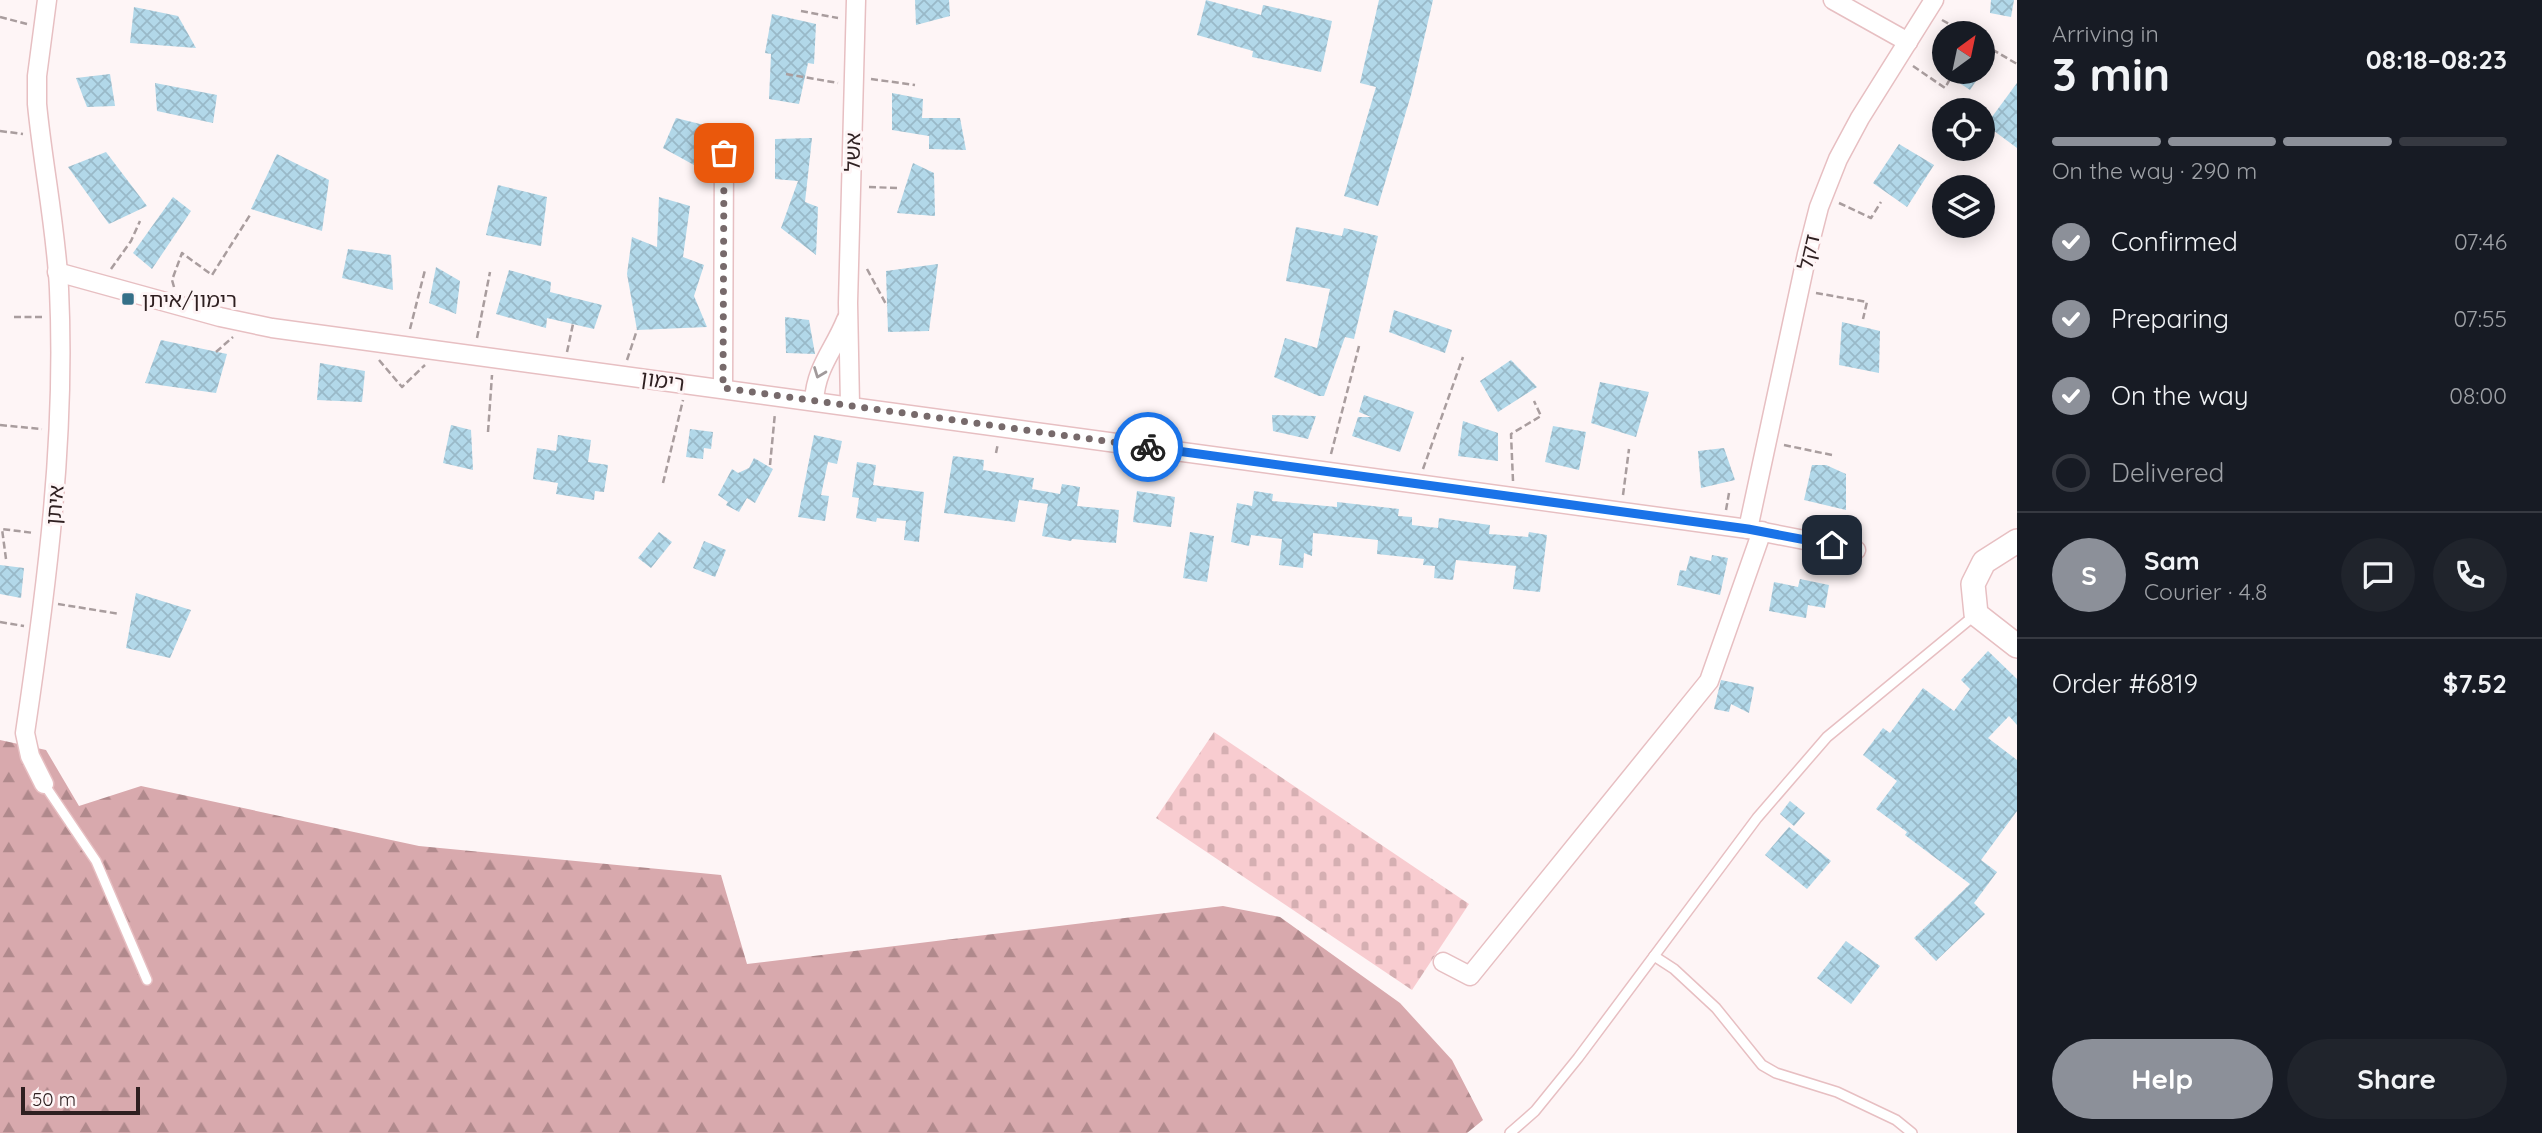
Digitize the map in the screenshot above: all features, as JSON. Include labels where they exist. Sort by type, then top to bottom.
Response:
[{"type":"street","name":"איתן","points":[[44,784],[30,756],[25,733],[45,602],[59,431],[60,317],[40,137],[37,76],[47,0]]},
{"type":"street","name":"אשל","points":[[850,405],[848,303],[856,0]]},
{"type":"street","points":[[1833,0],[1903,49]]},
{"type":"street","name":"דקל","points":[[1443,962],[1470,976],[1709,681],[1755,530],[1767,442],[1799,290],[1823,196],[1838,159],[1931,5]]},
{"type":"street","points":[[723,388],[724,153]]},
{"type":"street","name":"רימון","points":[[57,272],[260,325],[362,341],[565,366],[1755,530],[1856,550]]},
{"type":"street","name":"אשל","points":[[814,401],[815,382],[846,321],[848,303]]},
{"type":"street","points":[[2017,541],[1984,562],[1973,584],[1976,614],[2017,646]]},
{"type":"lane","points":[[1510,1133],[1535,1111],[1756,818],[1827,737],[1976,614]]},
{"type":"lane","name":"איתן","points":[[44,784],[96,861],[147,980]]},
{"type":"lane","points":[[1654,956],[1674,969],[1716,1008],[1762,1065],[1776,1073],[1838,1092],[1896,1120],[1912,1133]]},
{"type":"path","points":[[1931,5],[1950,21]]},
{"type":"path","points":[[802,11],[855,22]]},
{"type":"path","points":[[0,17],[43,28]]},
{"type":"path","points":[[1903,49],[1932,76]]},
{"type":"path","points":[[1995,51],[2017,64]]},
{"type":"path","points":[[786,75],[915,85]]},
{"type":"path","points":[[0,131],[40,137]]},
{"type":"path","points":[[851,186],[897,188]]},
{"type":"path","points":[[1823,196],[1871,218],[1881,202]]},
{"type":"path","points":[[176,294],[172,280],[182,253],[212,275],[250,215]]},
{"type":"path","points":[[100,285],[131,241],[140,221]]},
{"type":"path","points":[[850,239],[887,306]]},
{"type":"path","points":[[406,346],[425,270]]},
{"type":"path","points":[[474,355],[490,272]]},
{"type":"path","points":[[1799,290],[1867,302],[1863,319]]},
{"type":"path","points":[[13,317],[60,317]]},
{"type":"path","points":[[565,366],[573,324]]},
{"type":"path","points":[[623,374],[637,330]]},
{"type":"path","points":[[362,341],[402,387],[440,351]]},
{"type":"path","points":[[1325,471],[1340,424],[1359,346]]},
{"type":"path","points":[[488,432],[494,357]]},
{"type":"path","points":[[1417,484],[1463,357]]},
{"type":"path","points":[[663,483],[687,383]]},
{"type":"path","points":[[770,465],[776,395]]},
{"type":"path","points":[[1513,497],[1511,434],[1541,416],[1534,401]]},
{"type":"path","points":[[0,425],[59,431]]},
{"type":"path","points":[[1767,442],[1832,455]]},
{"type":"path","points":[[1621,512],[1629,449]]},
{"type":"path","points":[[6,559],[2,529],[52,536]]},
{"type":"path","points":[[45,602],[120,614]]},
{"type":"path","points":[[0,622],[41,629]]},
{"type":"green space","points":[[1214,732],[1469,904],[1412,990],[1156,818]]},
{"type":"green space","points":[[0,740],[46,750],[79,806],[141,786],[419,846],[721,875],[747,964],[1223,906],[1280,917],[1400,1003],[1452,1060],[1483,1120],[1467,1133],[0,1133]]},
{"type":"building","points":[[915,0],[949,0],[950,16],[916,25]]},
{"type":"building","points":[[1206,0],[1261,15],[1263,5],[1332,21],[1321,72],[1252,57],[1253,51],[1197,35]]},
{"type":"building","points":[[1379,0],[1433,0],[1411,95],[1378,206],[1344,196],[1376,87],[1360,83]]},
{"type":"building","points":[[1991,0],[2014,0],[2011,17],[1990,13]]},
{"type":"building","points":[[134,7],[178,16],[196,48],[130,43]]},
{"type":"building","points":[[772,14],[816,24],[814,64],[808,63],[799,104],[769,99],[771,54],[765,53]]},
{"type":"building","points":[[110,74],[115,106],[87,107],[76,78]]},
{"type":"building","points":[[155,83],[217,95],[213,123],[157,111]]},
{"type":"building","points":[[2017,83],[2017,148],[1995,132],[1995,113]]},
{"type":"building","points":[[1961,84],[1974,84],[1970,90]]},
{"type":"building","points":[[892,93],[923,99],[922,118],[960,118],[966,150],[929,149],[929,136],[892,130]]},
{"type":"building","points":[[676,118],[712,127],[694,165],[663,148]]},
{"type":"building","points":[[812,138],[805,202],[818,207],[816,255],[781,228],[798,181],[775,179],[775,139]]},
{"type":"building","points":[[1899,144],[1934,165],[1907,207],[1873,183]]},
{"type":"building","points":[[106,152],[147,206],[109,224],[68,167]]},
{"type":"building","points":[[277,154],[329,180],[322,231],[251,209]]},
{"type":"building","points":[[913,163],[934,173],[935,216],[897,213]]},
{"type":"building","points":[[498,185],[547,197],[541,246],[486,235]]},
{"type":"building","points":[[173,197],[191,211],[152,269],[133,253]]},
{"type":"building","points":[[659,197],[690,206],[683,257],[704,265],[694,296],[707,327],[637,330],[627,274],[632,237],[657,247]]},
{"type":"building","points":[[1296,227],[1342,236],[1344,228],[1378,236],[1354,339],[1345,337],[1324,396],[1274,377],[1285,338],[1317,348],[1330,289],[1286,281]]},
{"type":"building","points":[[348,249],[391,255],[393,290],[342,278]]},
{"type":"building","points":[[938,264],[929,331],[888,332],[886,271]]},
{"type":"building","points":[[436,267],[460,281],[456,314],[429,303]]},
{"type":"building","points":[[509,270],[551,282],[550,292],[602,305],[594,329],[547,318],[546,328],[496,314]]},
{"type":"building","points":[[1394,310],[1452,330],[1445,353],[1389,332]]},
{"type":"building","points":[[785,317],[809,320],[815,354],[786,353]]},
{"type":"building","points":[[1842,322],[1880,331],[1879,373],[1839,365]]},
{"type":"building","points":[[161,340],[227,354],[216,393],[145,383]]},
{"type":"building","points":[[1511,360],[1537,387],[1498,412],[1480,381]]},
{"type":"building","points":[[320,363],[365,371],[362,402],[317,400]]},
{"type":"building","points":[[1600,382],[1649,392],[1636,437],[1591,423]]},
{"type":"building","points":[[1364,395],[1414,412],[1400,452],[1352,436],[1358,417],[1371,417],[1359,412]]},
{"type":"building","points":[[1272,415],[1316,416],[1308,439],[1273,431]]},
{"type":"building","points":[[1463,421],[1498,433],[1498,461],[1458,456]]},
{"type":"building","points":[[451,425],[471,430],[473,470],[443,463]]},
{"type":"building","points":[[1553,426],[1586,432],[1579,470],[1545,462]]},
{"type":"building","points":[[690,429],[713,432],[711,449],[704,448],[703,459],[686,457]]},
{"type":"building","points":[[558,435],[591,440],[588,462],[608,465],[604,492],[595,491],[594,500],[556,494],[558,483],[533,479],[537,448],[556,451]]},
{"type":"building","points":[[814,435],[842,441],[837,464],[828,462],[821,495],[829,496],[825,521],[798,517]]},
{"type":"building","points":[[1724,448],[1735,480],[1701,488],[1698,451]]},
{"type":"building","points":[[953,456],[984,460],[983,470],[1034,478],[1032,489],[1060,494],[1062,484],[1080,487],[1077,506],[1119,510],[1116,543],[1071,541],[1042,536],[1048,504],[1019,500],[1015,522],[944,513]]},
{"type":"building","points":[[754,458],[773,469],[755,503],[747,498],[739,512],[726,505],[728,502],[718,495],[732,469],[738,473],[749,468]]},
{"type":"building","points":[[857,462],[876,465],[873,485],[924,492],[919,542],[904,540],[906,521],[877,518],[876,522],[856,518],[859,498],[852,497]]},
{"type":"building","points":[[1812,465],[1826,465],[1846,474],[1846,510],[1804,500]]},
{"type":"building","points":[[1137,491],[1175,497],[1171,527],[1133,522]]},
{"type":"building","points":[[1254,491],[1273,494],[1272,501],[1337,507],[1337,502],[1399,509],[1398,516],[1412,517],[1412,525],[1438,528],[1439,518],[1490,525],[1489,534],[1528,537],[1529,532],[1547,535],[1540,592],[1513,589],[1516,566],[1456,560],[1453,580],[1434,578],[1435,566],[1423,565],[1424,559],[1377,554],[1378,540],[1313,533],[1312,556],[1304,553],[1303,568],[1279,565],[1282,539],[1251,535],[1249,546],[1231,542],[1237,503],[1252,506]]},
{"type":"building","points":[[659,532],[672,542],[651,568],[638,558]]},
{"type":"building","points":[[1190,532],[1214,536],[1207,582],[1183,578]]},
{"type":"building","points":[[704,541],[726,550],[715,577],[693,568]]},
{"type":"building","points":[[1712,555],[1728,558],[1720,595],[1677,585],[1680,570],[1686,571],[1690,556],[1711,561]]},
{"type":"building","points":[[0,565],[24,568],[21,598],[0,594]]},
{"type":"building","points":[[1800,579],[1829,585],[1825,608],[1808,605],[1806,618],[1769,611],[1774,582],[1798,587]]},
{"type":"building","points":[[136,593],[191,610],[170,658],[126,648]]},
{"type":"building","points":[[1988,651],[2017,679],[2017,725],[2009,716],[1988,738],[2017,760],[2017,811],[1981,860],[1997,872],[1974,903],[1985,914],[1936,961],[1914,938],[1970,884],[1905,835],[1907,832],[1876,809],[1897,781],[1863,755],[1883,728],[1890,733],[1923,688],[1954,711],[1970,689],[1961,680]]},
{"type":"building","points":[[1721,680],[1754,687],[1749,713],[1731,704],[1729,712],[1714,709]]},
{"type":"building","points":[[1790,801],[1805,813],[1794,826],[1780,814]]},
{"type":"building","points":[[1789,827],[1831,861],[1807,889],[1765,855]]},
{"type":"building","points":[[1846,941],[1880,966],[1851,1004],[1817,978]]},
{"type":"way so far","points":[[724,153],[723,388],[1148,447]]},
{"type":"place","name":"רימון/איתן","points":[[128,299]]},
{"type":"route","points":[[1148,447],[1762,531],[1832,545]]}]
